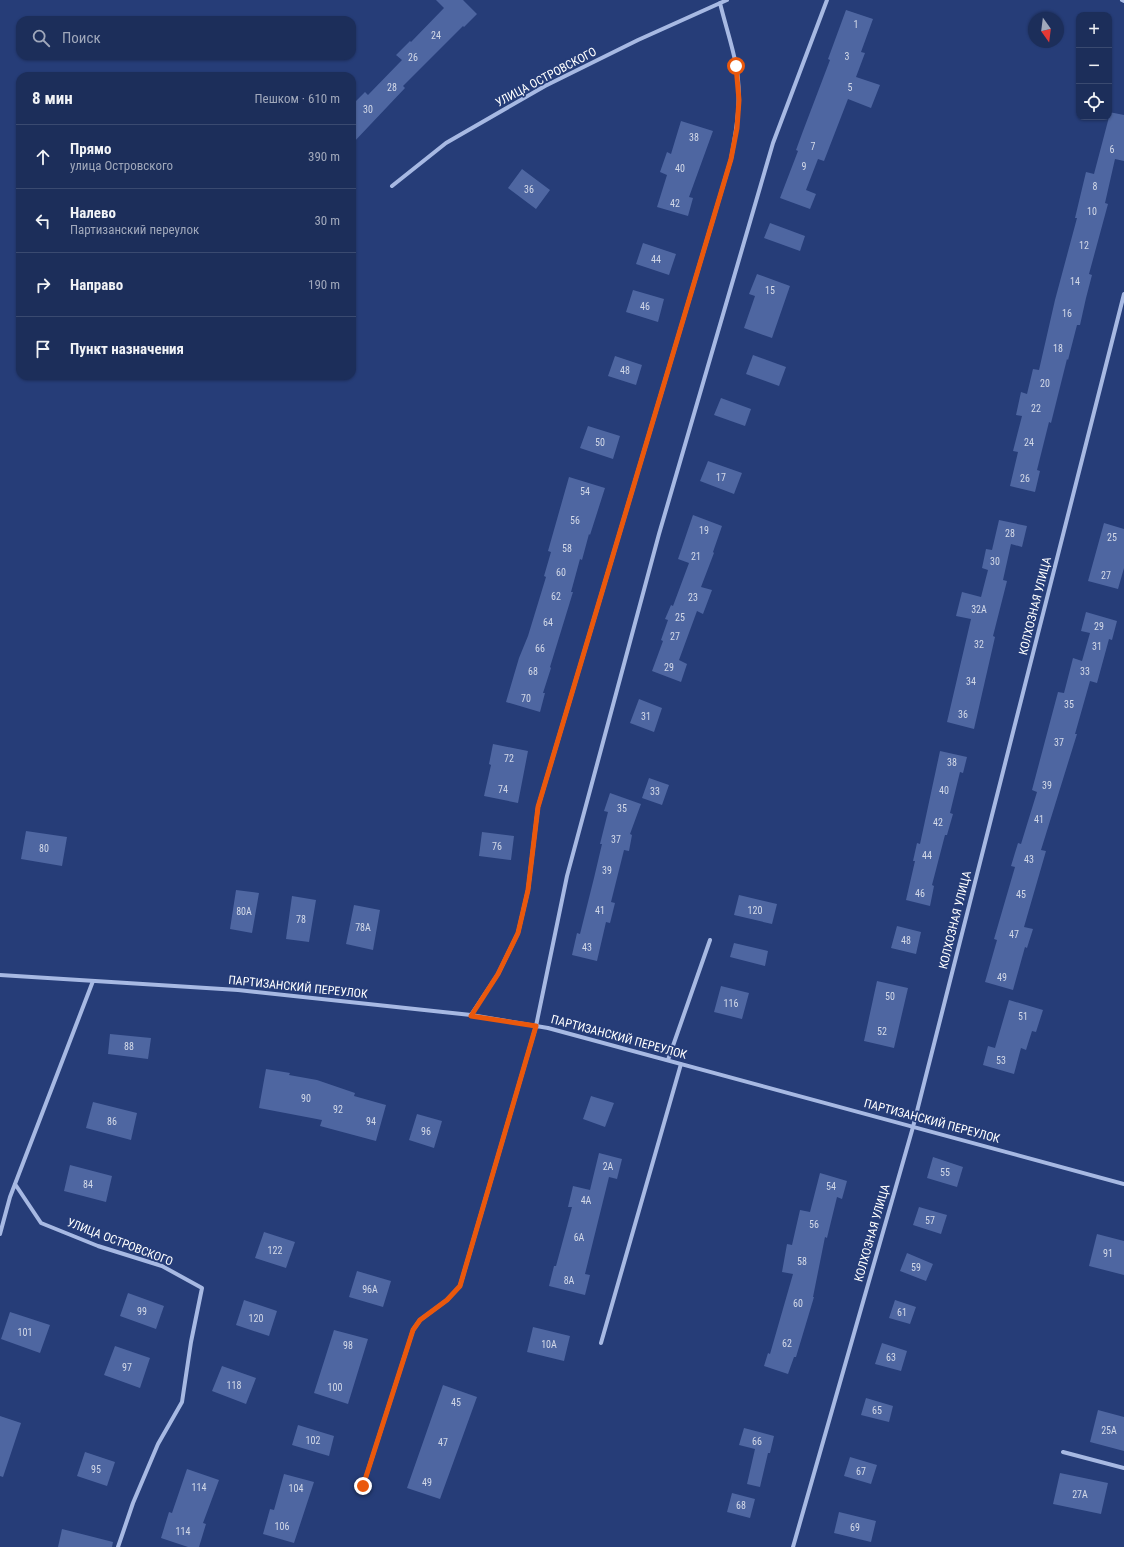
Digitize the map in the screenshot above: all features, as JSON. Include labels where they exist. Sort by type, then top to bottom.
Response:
[{"type":"street","name":"УЛИЦА ОСТРОВСКОГО","points":[[392,186],[446,143],[545,86],[638,40],[727,0]]},
{"type":"street","points":[[363,1486],[413,1330],[420,1320],[447,1300],[460,1286],[536,1026],[567,876],[659,534],[773,143],[827,0]]},
{"type":"street","points":[[471,1016],[498,974],[518,933],[528,890],[538,807],[731,159],[737,128],[739,100],[736,66],[720,3]]},
{"type":"street","name":"КОЛХОЗНАЯ УЛИЦА","points":[[793,1547],[913,1127],[1124,294]]},
{"type":"street","points":[[668,1060],[710,940]]},
{"type":"street","name":"ПАРТИЗАНСКИЙ ПЕРЕУЛОК","points":[[0,975],[238,990],[471,1016],[548,1028],[1124,1184]]},
{"type":"street","points":[[0,1234],[15,1184],[93,981]]},
{"type":"street","points":[[601,1343],[681,1064]]},
{"type":"street","name":"УЛИЦА ОСТРОВСКОГО","points":[[15,1184],[41,1223],[98,1246],[162,1266],[202,1288],[191,1342],[182,1402],[158,1444],[133,1503],[118,1547]]},
{"type":"street","points":[[1063,1452],[1124,1468]]},
{"type":"building","points":[[436,0],[463,0],[477,14],[403,86],[405,88],[356,140],[356,101],[365,92],[368,95],[402,60],[396,55],[410,41],[411,42],[444,8]]},
{"type":"building","points":[[846,10],[873,19],[861,52],[865,53],[856,77],[880,85],[871,108],[848,99],[824,161],[818,159],[806,190],[816,194],[810,209],[780,198],[798,151],[796,150],[830,60],[828,59]]},
{"type":"building","points":[[1112,113],[1124,115],[1124,161],[1115,159],[1105,203],[1108,204],[1089,274],[1092,275],[1080,325],[1077,325],[1051,423],[1049,422],[1037,470],[1040,471],[1035,492],[1010,486],[1018,452],[1013,451],[1022,416],[1016,415],[1021,392],[1027,394],[1033,369],[1039,370],[1055,300],[1077,218],[1075,218],[1086,172],[1094,174],[1108,120],[1112,120]]},
{"type":"building","points":[[681,121],[713,131],[689,197],[693,198],[688,216],[657,207],[667,175],[660,172],[667,152],[671,154]]},
{"type":"building","points":[[522,169],[550,190],[536,209],[508,188]]},
{"type":"building","points":[[770,223],[805,236],[800,251],[764,238]]},
{"type":"building","points":[[643,243],[676,254],[669,275],[636,264]]},
{"type":"building","points":[[757,274],[790,286],[772,338],[744,328],[755,296],[749,294]]},
{"type":"building","points":[[633,290],[664,299],[658,322],[626,312]]},
{"type":"building","points":[[753,355],[786,367],[779,386],[746,374]]},
{"type":"building","points":[[615,356],[642,365],[636,385],[608,376]]},
{"type":"building","points":[[721,398],[751,409],[745,426],[714,415]]},
{"type":"building","points":[[588,426],[620,436],[613,459],[580,448]]},
{"type":"building","points":[[708,461],[742,473],[734,494],[700,481]]},
{"type":"building","points":[[569,477],[605,488],[590,535],[589,534],[582,560],[580,559],[571,592],[573,592],[543,693],[545,693],[540,712],[506,702],[546,577],[544,576],[551,552],[548,551]]},
{"type":"building","points":[[693,515],[722,526],[713,552],[714,553],[701,587],[712,590],[703,614],[697,611],[679,660],[687,664],[681,682],[652,671],[663,641],[661,640],[668,620],[665,619],[671,605],[673,606],[689,563],[678,559]]},
{"type":"building","points":[[999,520],[1027,526],[1022,547],[1011,544],[1003,580],[1007,581],[993,636],[995,637],[974,729],[947,722],[971,619],[956,616],[962,592],[981,597],[988,570],[982,568],[986,549],[992,550]]},
{"type":"building","points":[[1104,523],[1124,529],[1124,568],[1118,589],[1088,581]]},
{"type":"building","points":[[1086,612],[1117,621],[1112,640],[1109,639],[1097,683],[1090,681],[1075,734],[1077,734],[1041,850],[1046,851],[1024,927],[1033,929],[1027,948],[1025,947],[1013,990],[985,982],[997,940],[994,939],[1015,867],[1011,866],[1018,843],[1021,844],[1037,792],[1032,790],[1058,692],[1064,693],[1073,658],[1082,661],[1090,633],[1081,631]]},
{"type":"building","points":[[639,699],[662,708],[654,732],[630,723]]},
{"type":"building","points":[[493,744],[528,751],[518,803],[484,796],[491,765],[489,764]]},
{"type":"building","points":[[940,751],[967,757],[963,773],[960,772],[950,813],[953,814],[947,835],[945,835],[932,885],[934,886],[930,906],[906,900],[915,861],[913,861],[917,843],[920,844]]},
{"type":"building","points":[[649,778],[669,785],[662,805],[642,798]]},
{"type":"building","points":[[610,793],[641,804],[630,834],[632,835],[629,851],[624,850],[611,902],[615,903],[610,923],[606,922],[597,961],[572,955],[577,933],[580,934],[602,844],[600,844],[608,812],[604,811]]},
{"type":"building","points":[[26,831],[67,837],[62,866],[21,859]]},
{"type":"building","points":[[482,832],[514,836],[511,860],[479,856]]},
{"type":"building","points":[[236,890],[259,893],[252,933],[230,929]]},
{"type":"building","points":[[739,895],[777,904],[772,924],[734,915]]},
{"type":"building","points":[[292,896],[316,900],[309,942],[286,939]]},
{"type":"building","points":[[354,905],[380,910],[373,950],[346,944]]},
{"type":"building","points":[[897,926],[921,932],[916,954],[891,948]]},
{"type":"building","points":[[734,943],[768,951],[765,966],[730,957]]},
{"type":"building","points":[[877,981],[908,988],[894,1048],[864,1041]]},
{"type":"building","points":[[721,986],[749,993],[742,1019],[714,1012]]},
{"type":"building","points":[[1009,1000],[1043,1010],[1036,1032],[1032,1031],[1026,1050],[1021,1048],[1014,1074],[983,1065],[988,1046],[995,1048]]},
{"type":"building","points":[[110,1034],[151,1038],[148,1059],[108,1054]]},
{"type":"building","points":[[266,1069],[317,1080],[355,1093],[354,1096],[386,1105],[376,1141],[320,1126],[322,1120],[259,1108]]},
{"type":"building","points":[[591,1096],[614,1103],[605,1127],[583,1119]]},
{"type":"building","points":[[93,1102],[137,1113],[131,1140],[86,1128]]},
{"type":"building","points":[[417,1114],[442,1121],[434,1148],[409,1140]]},
{"type":"building","points":[[599,1153],[622,1159],[617,1179],[609,1177],[585,1274],[590,1275],[585,1295],[549,1286],[572,1207],[568,1207],[573,1186],[590,1190]]},
{"type":"building","points":[[933,1157],[963,1167],[957,1187],[927,1178]]},
{"type":"building","points":[[70,1165],[112,1176],[106,1202],[64,1191]]},
{"type":"building","points":[[820,1173],[847,1181],[842,1199],[837,1197],[827,1238],[825,1237],[814,1297],[796,1357],[794,1357],[788,1374],[764,1366],[768,1353],[770,1354],[793,1274],[782,1272],[787,1244],[792,1245],[800,1210],[810,1212]]},
{"type":"building","points":[[919,1207],[947,1215],[941,1234],[913,1225]]},
{"type":"building","points":[[264,1232],[295,1242],[286,1268],[255,1258]]},
{"type":"building","points":[[1097,1234],[1124,1241],[1124,1275],[1089,1266]]},
{"type":"building","points":[[907,1253],[933,1264],[926,1281],[900,1271]]},
{"type":"building","points":[[357,1271],[391,1281],[383,1307],[349,1297]]},
{"type":"building","points":[[128,1293],[164,1306],[156,1329],[120,1316]]},
{"type":"building","points":[[244,1300],[277,1311],[269,1336],[236,1325]]},
{"type":"building","points":[[895,1300],[916,1307],[910,1324],[889,1318]]},
{"type":"building","points":[[10,1312],[50,1325],[40,1353],[1,1339]]},
{"type":"building","points":[[533,1327],[570,1336],[564,1361],[527,1352]]},
{"type":"building","points":[[334,1330],[368,1339],[348,1404],[314,1393]]},
{"type":"building","points":[[882,1343],[907,1351],[901,1371],[875,1364]]},
{"type":"building","points":[[115,1346],[150,1358],[140,1388],[104,1375]]},
{"type":"building","points":[[222,1366],[256,1378],[246,1404],[212,1391]]},
{"type":"building","points":[[443,1385],[477,1397],[440,1499],[407,1488]]},
{"type":"building","points":[[866,1398],[893,1406],[889,1422],[861,1415]]},
{"type":"building","points":[[1098,1410],[1124,1417],[1124,1451],[1090,1442]]},
{"type":"building","points":[[0,1416],[21,1423],[3,1477],[0,1476]]},
{"type":"building","points":[[298,1425],[334,1436],[329,1456],[292,1445]]},
{"type":"building","points":[[744,1428],[774,1436],[770,1453],[768,1453],[760,1487],[747,1484],[755,1449],[739,1445]]},
{"type":"building","points":[[85,1452],[115,1462],[107,1486],[77,1476]]},
{"type":"building","points":[[850,1457],[877,1465],[871,1484],[844,1476]]},
{"type":"building","points":[[187,1469],[219,1480],[203,1523],[206,1524],[199,1547],[188,1547],[161,1538],[169,1512],[172,1513]]},
{"type":"building","points":[[1060,1473],[1108,1483],[1101,1514],[1053,1504]]},
{"type":"building","points":[[284,1474],[314,1482],[294,1543],[263,1534],[270,1509],[274,1510]]},
{"type":"building","points":[[732,1493],[755,1499],[750,1518],[727,1512]]},
{"type":"building","points":[[839,1512],[876,1521],[871,1542],[834,1533]]},
{"type":"building","points":[[62,1529],[113,1542],[112,1547],[58,1547]]},
{"type":"route","points":[[363,1486],[413,1330],[420,1320],[447,1300],[460,1286],[536,1026],[471,1016],[478,1002],[498,974],[518,933],[528,890],[538,807],[731,159],[737,128],[739,100],[736,66]]}]
